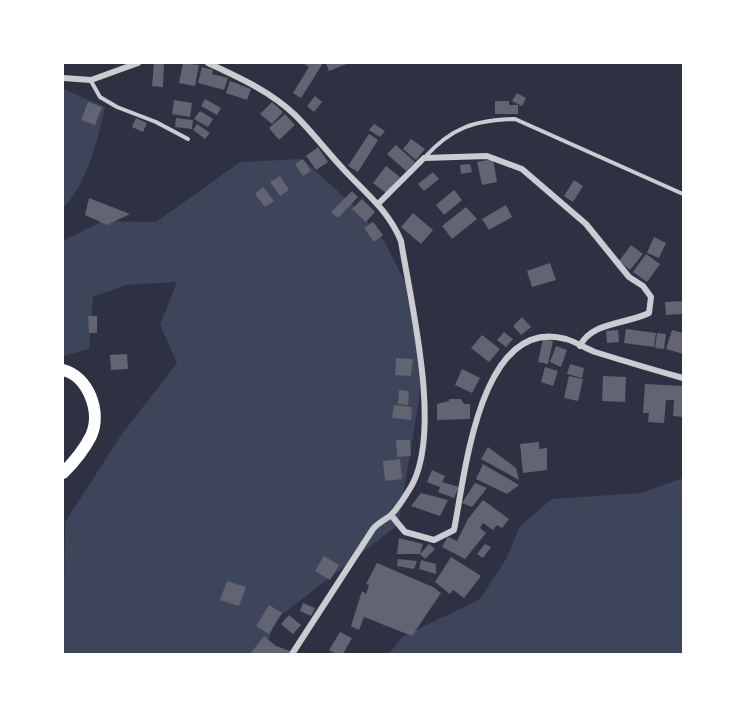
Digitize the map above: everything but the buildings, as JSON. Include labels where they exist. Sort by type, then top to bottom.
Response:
[{"type":"highway","points":[[63,370],[78,376],[87,389],[93,419],[92,433],[80,454],[63,473]]},
{"type":"street","points":[[63,78],[91,80],[138,63]]},
{"type":"street","points":[[208,63],[240,78],[295,115],[355,181],[379,203],[393,222],[401,241],[424,382],[425,436],[421,464],[412,484],[391,515],[373,529],[292,654]]},
{"type":"street","points":[[379,203],[424,158],[487,156],[522,169],[586,224],[629,277],[643,286],[651,297],[649,313],[635,320],[592,332],[584,338],[580,346]]},
{"type":"street","points":[[391,515],[405,532],[434,540],[454,530],[475,427],[489,386],[505,357],[530,340],[543,337],[566,339],[580,346],[683,378]]},
{"type":"lane","points":[[91,80],[100,97],[188,139]]},
{"type":"lane","points":[[424,158],[441,139],[465,126],[492,120],[515,119],[683,194]]},
{"type":"shaded area","points":[[63,89],[105,107],[85,174],[71,199],[63,208]]},
{"type":"shaded area","points":[[302,159],[352,204],[384,241],[413,297],[423,350],[419,400],[398,525],[275,620],[264,654],[63,654],[65,522],[122,434],[177,363],[160,325],[177,282],[126,285],[93,297],[89,349],[63,356],[63,241],[103,221],[156,222],[240,162]]},
{"type":"shaded area","points":[[683,478],[683,654],[389,654],[402,637],[480,599],[506,559],[520,526],[552,499],[641,493]]}]
